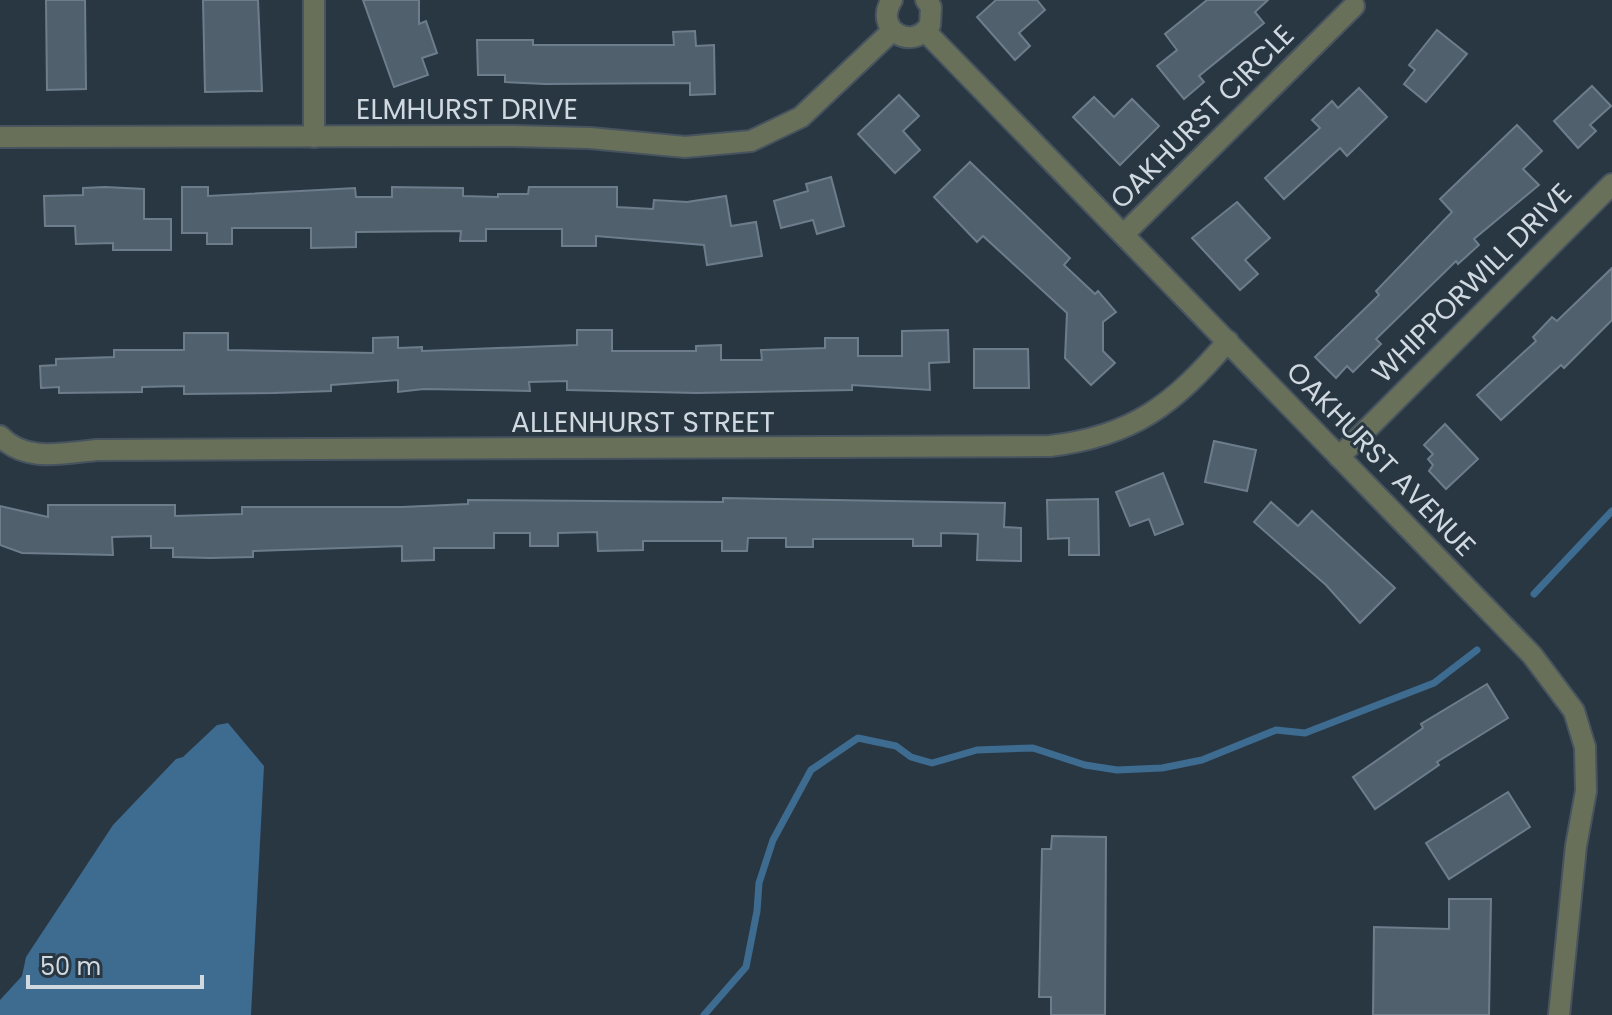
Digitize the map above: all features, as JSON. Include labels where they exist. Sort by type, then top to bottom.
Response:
[{"type":"street","points":[[314,0],[314,137]]},
{"type":"street","points":[[892,0],[886,15],[892,31],[909,39],[926,32],[932,16],[926,0]]},
{"type":"street","name":"OAKHURST CIRCLE","points":[[1124,234],[1354,6]]},
{"type":"street","name":"ELMHURST DRIVE","points":[[0,137],[526,136],[685,147],[732,145],[751,141],[801,117],[892,31]]},
{"type":"street","name":"OAKHURST AVENUE","points":[[926,32],[1532,655],[1574,711],[1586,757],[1586,791],[1576,846],[1559,1015]]},
{"type":"street","name":"WHIPPORWILL DRIVE","points":[[1339,457],[1612,184]]},
{"type":"street","name":"ALLENHURST STREET","points":[[0,436],[22,451],[35,454],[97,450],[1050,446],[1096,440],[1146,418],[1201,372],[1228,341]]},
{"type":"water","points":[[228,723],[264,766],[251,1015],[0,1015],[0,1000],[22,976],[26,957],[113,825],[176,759],[183,757],[217,725]]},
{"type":"building","points":[[46,0],[85,0],[86,89],[47,90]]},
{"type":"building","points":[[203,0],[258,0],[262,91],[205,92]]},
{"type":"building","points":[[363,0],[419,0],[419,24],[426,21],[437,53],[422,58],[428,75],[394,87]]},
{"type":"building","points":[[996,0],[1037,0],[1045,10],[1019,33],[1030,46],[1015,60],[977,17]]},
{"type":"building","points":[[1207,0],[1268,0],[1255,12],[1264,23],[1199,76],[1204,82],[1184,99],[1157,66],[1177,50],[1165,34]]},
{"type":"building","points":[[1437,30],[1467,54],[1426,102],[1404,84],[1415,70],[1409,65]]},
{"type":"building","points":[[695,31],[696,46],[714,45],[715,94],[690,95],[690,83],[545,84],[505,82],[505,75],[478,75],[477,40],[533,40],[533,45],[674,45],[673,32]]},
{"type":"building","points":[[1592,86],[1611,106],[1590,125],[1596,131],[1578,148],[1554,121]]},
{"type":"building","points":[[1359,88],[1387,117],[1347,156],[1340,148],[1284,199],[1265,178],[1320,128],[1312,120],[1332,101],[1338,108]]},
{"type":"building","points":[[899,95],[919,116],[903,131],[920,150],[895,173],[858,134]]},
{"type":"building","points":[[1094,97],[1114,117],[1132,99],[1159,126],[1120,165],[1073,117]]},
{"type":"building","points":[[1517,125],[1542,151],[1523,169],[1539,185],[1474,239],[1479,245],[1458,264],[1456,261],[1376,339],[1381,344],[1353,372],[1347,366],[1336,378],[1315,357],[1379,295],[1376,291],[1452,212],[1440,199]]},
{"type":"building","points":[[970,162],[1070,258],[1064,265],[1095,294],[1098,291],[1116,312],[1103,322],[1103,351],[1115,363],[1091,385],[1065,358],[1067,313],[983,236],[977,242],[934,197]]},
{"type":"building","points":[[831,177],[844,226],[817,234],[813,220],[781,228],[774,201],[808,191],[806,184]]},
{"type":"building","points":[[182,187],[208,187],[208,196],[355,188],[356,197],[392,197],[392,187],[463,188],[463,196],[498,197],[498,194],[528,194],[529,187],[617,187],[617,207],[653,209],[654,200],[687,202],[726,196],[731,226],[756,222],[762,256],[707,265],[704,245],[596,236],[596,246],[562,246],[562,229],[486,229],[486,241],[460,241],[461,231],[356,232],[356,247],[311,248],[311,228],[232,228],[232,244],[207,244],[207,233],[182,233]]},
{"type":"building","points":[[83,188],[144,189],[144,219],[171,219],[171,250],[113,250],[113,243],[76,244],[75,226],[45,226],[44,196],[83,195]]},
{"type":"building","points":[[1237,202],[1270,238],[1245,260],[1258,274],[1240,290],[1192,238]]},
{"type":"building","points":[[1612,268],[1612,320],[1564,368],[1561,365],[1501,420],[1477,395],[1536,341],[1533,337],[1552,317],[1557,321]]},
{"type":"building","points":[[577,330],[612,330],[612,351],[696,351],[696,346],[721,345],[721,360],[762,360],[761,350],[825,348],[825,338],[858,338],[858,356],[902,356],[902,331],[948,330],[949,362],[929,363],[930,390],[852,385],[852,390],[697,393],[567,390],[567,381],[529,382],[530,391],[424,389],[398,392],[398,380],[331,385],[331,391],[274,393],[184,394],[184,386],[142,387],[142,392],[59,393],[59,387],[41,388],[40,366],[56,365],[56,359],[114,357],[114,350],[184,350],[184,333],[228,333],[228,350],[373,353],[373,338],[398,337],[398,348],[422,347],[422,351],[577,345]]},
{"type":"building","points":[[974,349],[1028,349],[1029,388],[974,388]]},
{"type":"building","points":[[1445,424],[1478,459],[1446,489],[1429,471],[1433,465],[1428,459],[1433,454],[1424,445]]},
{"type":"building","points":[[1214,441],[1256,450],[1247,491],[1205,482]]},
{"type":"building","points":[[1163,473],[1183,524],[1155,535],[1149,519],[1130,526],[1116,492]]},
{"type":"building","points":[[723,498],[1005,503],[1004,527],[1021,528],[1021,561],[977,560],[978,534],[941,533],[941,546],[913,546],[913,539],[813,539],[813,547],[786,547],[786,538],[748,538],[747,551],[722,551],[722,541],[643,541],[643,550],[598,551],[597,532],[558,533],[558,546],[530,546],[530,533],[494,533],[494,548],[434,548],[434,560],[402,561],[402,546],[253,551],[253,557],[173,557],[173,548],[151,548],[151,536],[112,537],[113,555],[22,553],[0,545],[0,506],[48,517],[48,505],[175,505],[175,516],[242,514],[242,507],[402,507],[468,504],[468,500],[723,502]]},
{"type":"building","points":[[1098,499],[1099,555],[1069,555],[1069,538],[1048,539],[1047,500]]},
{"type":"building","points":[[1271,502],[1298,526],[1312,511],[1395,588],[1360,623],[1326,585],[1254,522]]},
{"type":"building","points":[[1487,684],[1508,718],[1437,762],[1439,765],[1375,809],[1353,777],[1423,728],[1421,724]]},
{"type":"building","points":[[1508,792],[1530,827],[1449,879],[1426,843]]},
{"type":"building","points":[[1052,836],[1106,837],[1105,1015],[1051,1015],[1051,997],[1039,997],[1042,849],[1051,849]]},
{"type":"building","points":[[1449,899],[1491,899],[1489,1015],[1373,1015],[1374,927],[1449,929]]},
{"type":"waterway","points":[[1534,594],[1612,511]]},
{"type":"waterway","points":[[704,1015],[746,967],[759,883],[773,840],[811,770],[858,738],[896,746],[911,757],[932,763],[977,750],[1033,748],[1085,765],[1117,770],[1162,768],[1202,760],[1276,730],[1305,733],[1434,683],[1477,650]]}]
